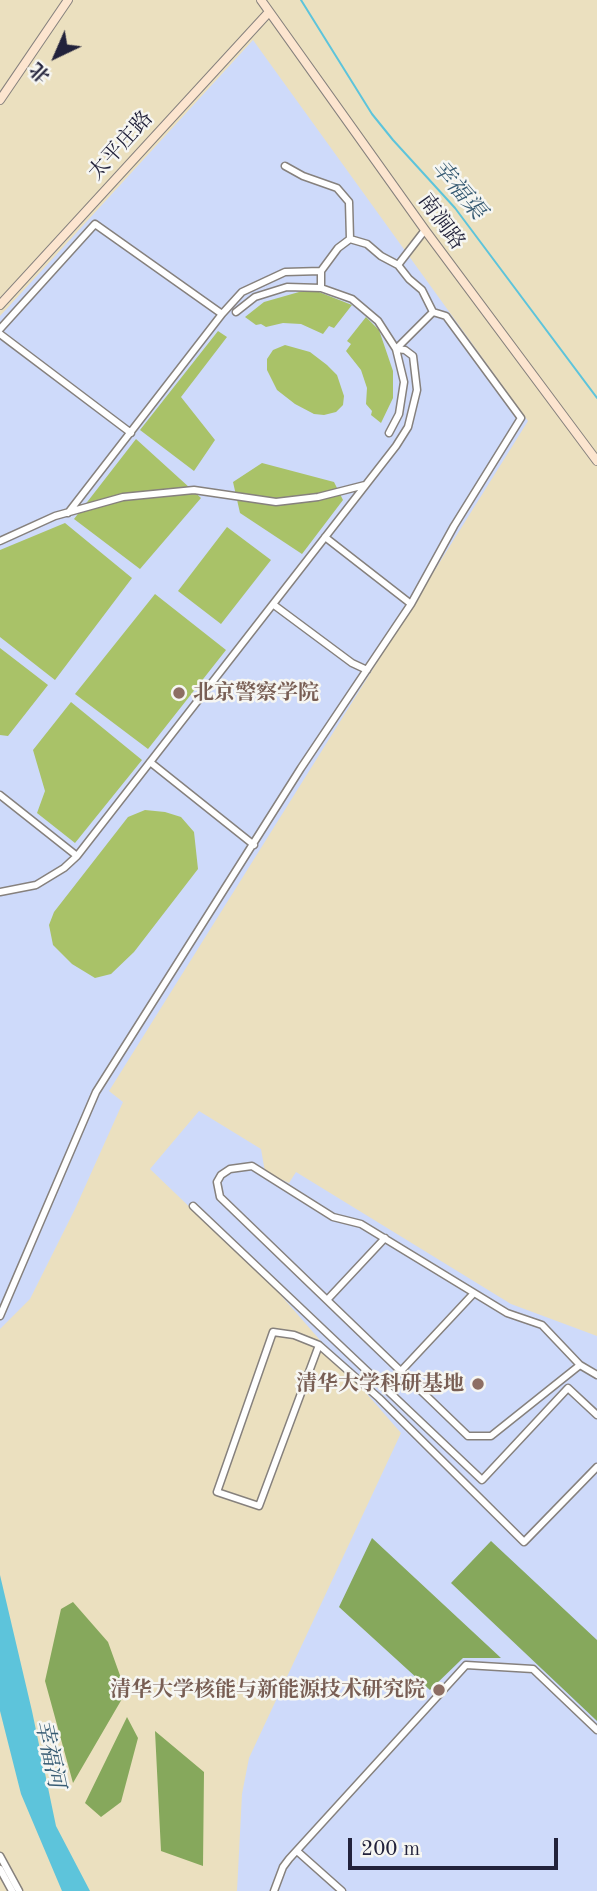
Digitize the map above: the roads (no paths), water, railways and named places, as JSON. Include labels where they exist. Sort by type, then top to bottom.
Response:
[{"type":"main road","points":[[0,100],[68,0]]},
{"type":"main road","name":"南涧路","points":[[261,0],[425,230],[597,461]]},
{"type":"main road","name":"太平庄路","points":[[0,305],[269,12]]},
{"type":"street","points":[[285,166],[303,176],[337,188],[349,202],[351,239]]},
{"type":"street","points":[[131,433],[0,332],[95,224],[222,314]]},
{"type":"street","points":[[398,265],[425,230]]},
{"type":"street","points":[[0,1316],[96,1092],[411,604],[454,526],[521,418],[446,316],[433,312],[422,290],[398,265],[367,244],[351,239]]},
{"type":"street","points":[[321,288],[321,271],[338,248],[351,239]]},
{"type":"street","points":[[68,513],[222,314],[242,292],[285,272],[321,271]]},
{"type":"street","points":[[236,312],[255,297],[287,287],[321,288],[352,299],[378,321],[396,349],[404,382],[399,414],[389,433]]},
{"type":"street","points":[[396,349],[433,312]]},
{"type":"street","points":[[0,892],[36,885],[64,868],[76,856],[396,446],[408,428],[417,390],[413,356],[405,350],[396,349]]},
{"type":"street","points":[[0,541],[68,513],[122,497],[194,490],[276,502],[318,497],[365,485]]},
{"type":"street","points":[[325,537],[411,604]]},
{"type":"street","points":[[274,605],[352,663],[367,670]]},
{"type":"street","points":[[150,762],[254,845]]},
{"type":"street","points":[[0,795],[76,856]]},
{"type":"street","points":[[580,1365],[491,1436],[468,1436],[220,1197],[217,1182],[221,1175],[230,1169],[252,1166],[333,1217],[361,1223],[507,1314],[542,1325],[580,1365],[597,1375]]},
{"type":"street","points":[[193,1206],[482,1480],[568,1388],[597,1415]]},
{"type":"street","points":[[327,1300],[385,1238]]},
{"type":"street","points":[[401,1371],[474,1293]]},
{"type":"street","points":[[319,1345],[259,1506],[217,1492],[273,1332],[294,1335],[319,1345],[379,1398],[524,1542],[597,1466]]},
{"type":"street","points":[[274,1891],[283,1867],[466,1665],[533,1668],[597,1730]]},
{"type":"street","points":[[297,1851],[342,1891]]},
{"type":"street","points":[[0,1856],[19,1891]]},
{"type":"street","points":[[0,1869],[12,1891]]},
{"type":"water","points":[[0,1575],[56,1826],[90,1891],[62,1891],[21,1794],[0,1711]]},
{"type":"waterway","name":"幸福渠","points":[[301,0],[372,114],[455,208],[597,398]]},
{"type":"place","name":"北京警察学院","points":[[179,693]]},
{"type":"place","name":"清华大学科研基地","points":[[478,1384]]},
{"type":"place","name":"清华大学核能与新能源技术研究院","points":[[439,1690]]},
{"type":"water label","name":"幸福河","points":[[49,1754]]}]
